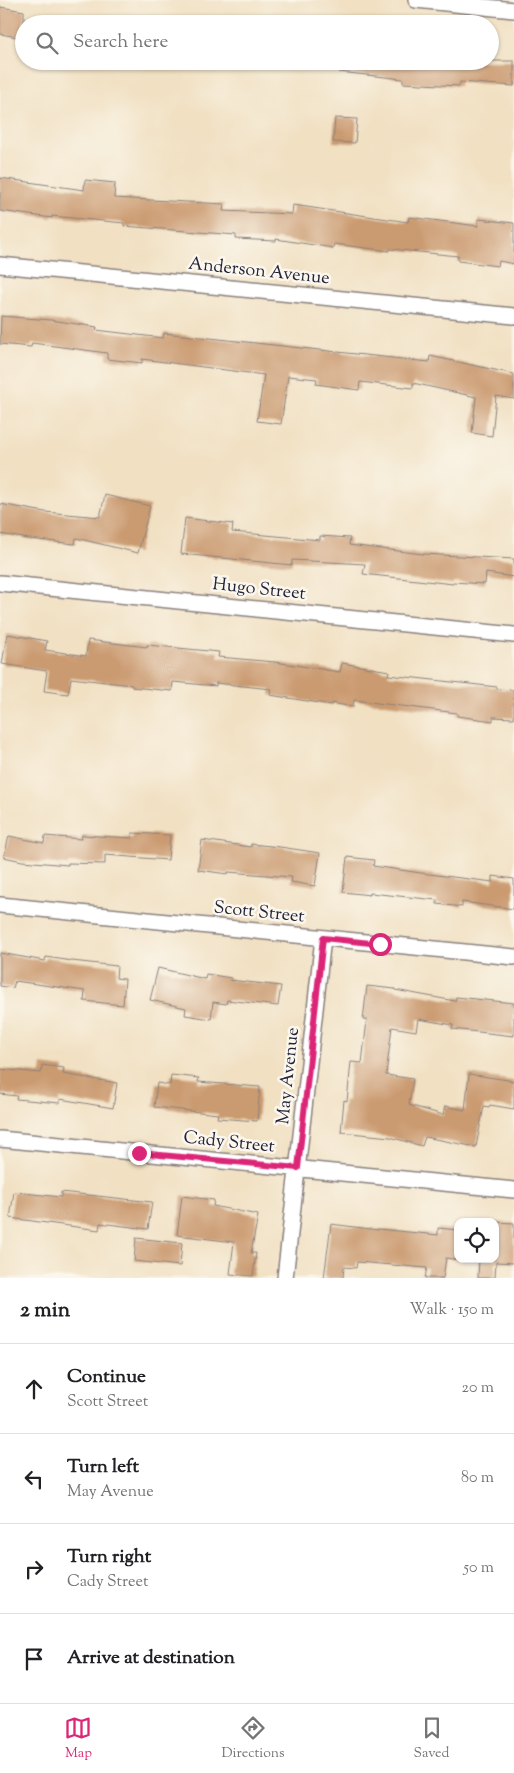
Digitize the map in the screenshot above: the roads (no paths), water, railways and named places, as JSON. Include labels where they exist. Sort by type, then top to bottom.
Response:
[{"type":"street","points":[[416,0],[514,10]]},
{"type":"street","name":"Anderson Avenue","points":[[0,265],[514,316]]},
{"type":"street","name":"Hugo Street","points":[[0,583],[514,635]]},
{"type":"street","name":"Scott Street","points":[[0,905],[514,957]]},
{"type":"street","name":"May Avenue","points":[[285,1278],[323,938]]},
{"type":"street","name":"Cady Street","points":[[0,1139],[514,1190]]}]
